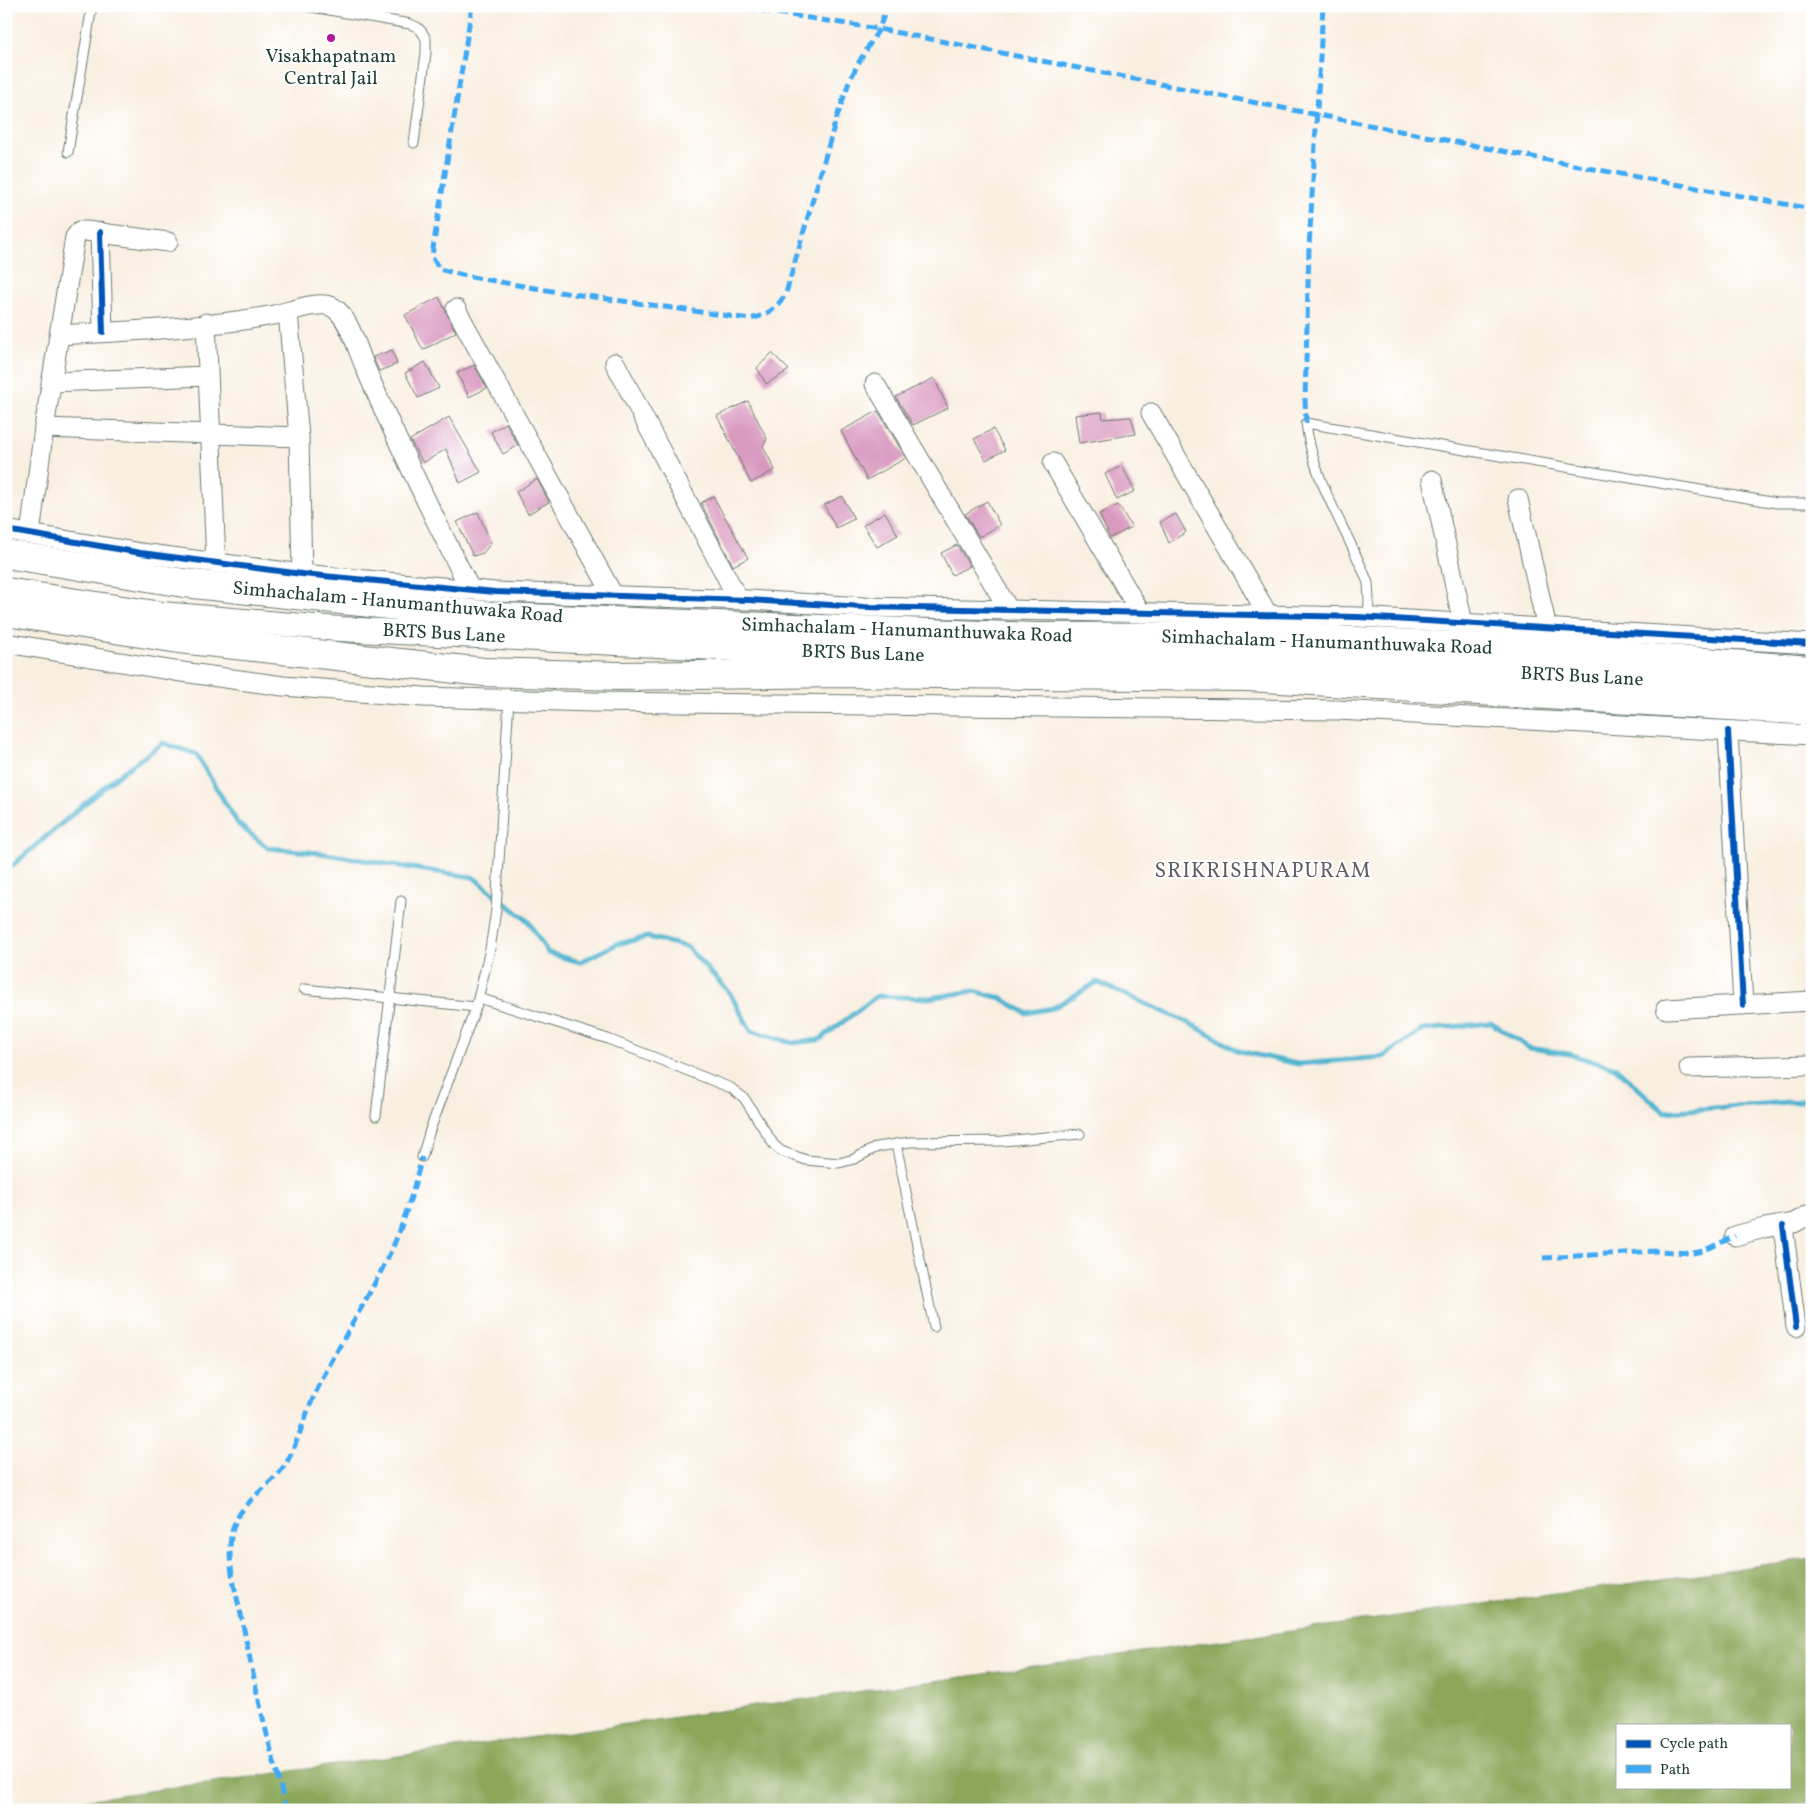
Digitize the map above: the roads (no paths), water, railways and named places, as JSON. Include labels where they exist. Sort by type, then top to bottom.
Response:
[{"type":"main road","name":"Simhachalam - Hanumanthuwaka Road","points":[[6,554],[184,583],[501,617],[1025,636],[1258,636],[1572,652],[1812,670]]},
{"type":"main road","name":"Simhachalam - Hanumanthuwaka Road","points":[[6,612],[178,639],[484,672],[619,676],[840,673],[1248,677],[1812,711]]},
{"type":"street","points":[[30,534],[44,428],[75,237],[80,232],[100,232],[168,242]]},
{"type":"street","points":[[100,232],[103,332]]},
{"type":"street","points":[[60,335],[206,324],[288,312],[321,305],[330,306],[339,311],[351,332],[374,387],[470,589]]},
{"type":"street","points":[[456,309],[613,595]]},
{"type":"street","points":[[288,312],[299,436],[302,574]]},
{"type":"street","points":[[206,324],[216,563]]},
{"type":"street","points":[[615,363],[738,600]]},
{"type":"street","points":[[51,382],[208,376]]},
{"type":"street","points":[[875,384],[1009,610]]},
{"type":"street","points":[[1151,412],[1268,615]]},
{"type":"street","points":[[44,428],[299,436]]},
{"type":"street","points":[[1053,464],[1140,612]]},
{"type":"street","points":[[1432,480],[1463,623]]},
{"type":"street","points":[[1518,499],[1548,628]]},
{"type":"street","points":[[6,530],[140,553],[302,574],[470,589],[864,607],[1368,618],[1812,644]]},
{"type":"street","name":"BRTS Bus Lane","points":[[6,590],[162,614],[370,630],[774,651],[966,656],[1117,655],[1278,659],[1812,692]]},
{"type":"street","points":[[6,643],[175,671],[283,686],[406,696],[592,702],[1337,710],[1812,735]]},
{"type":"street","points":[[1728,731],[1743,1005]]},
{"type":"street","points":[[1666,1009],[1812,1001]]},
{"type":"street","points":[[1689,1068],[1812,1065]]},
{"type":"street","points":[[1735,1236],[1764,1228],[1794,1223],[1812,1213]]},
{"type":"street","points":[[1783,1226],[1796,1327]]},
{"type":"lane","points":[[68,152],[92,6]]},
{"type":"lane","points":[[306,6],[401,22],[417,27],[422,32],[427,46],[414,143]]},
{"type":"lane","points":[[1368,618],[1370,601],[1368,583],[1320,481],[1308,444],[1306,423],[1777,503],[1812,503]]},
{"type":"lane","points":[[422,1157],[430,1130],[479,998],[490,949],[496,910],[509,699]]},
{"type":"lane","points":[[376,1116],[401,901]]},
{"type":"lane","points":[[304,989],[476,1007]]},
{"type":"lane","points":[[479,998],[608,1039],[731,1088],[744,1098],[774,1145],[790,1154],[817,1162],[839,1163],[854,1159],[877,1148],[924,1141],[1003,1141],[1080,1134]]},
{"type":"lane","points":[[896,1144],[934,1328]]},
{"type":"waterway","points":[[6,871],[116,777],[163,743],[196,754],[238,824],[268,848],[320,853],[473,877],[528,921],[548,953],[580,962],[617,944],[648,937],[687,947],[729,992],[751,1031],[793,1043],[819,1040],[877,996],[929,998],[974,991],[1001,998],[1026,1013],[1053,1008],[1097,982],[1193,1025],[1239,1051],[1298,1064],[1383,1057],[1422,1030],[1491,1023],[1529,1048],[1569,1054],[1616,1068],[1664,1112],[1812,1100]]},
{"type":"place","name":"Visakhapatnam Central Jail","points":[[331,38]]},
{"type":"district","name":"SRIKRISHNAPURAM","points":[[1263,871]]}]
